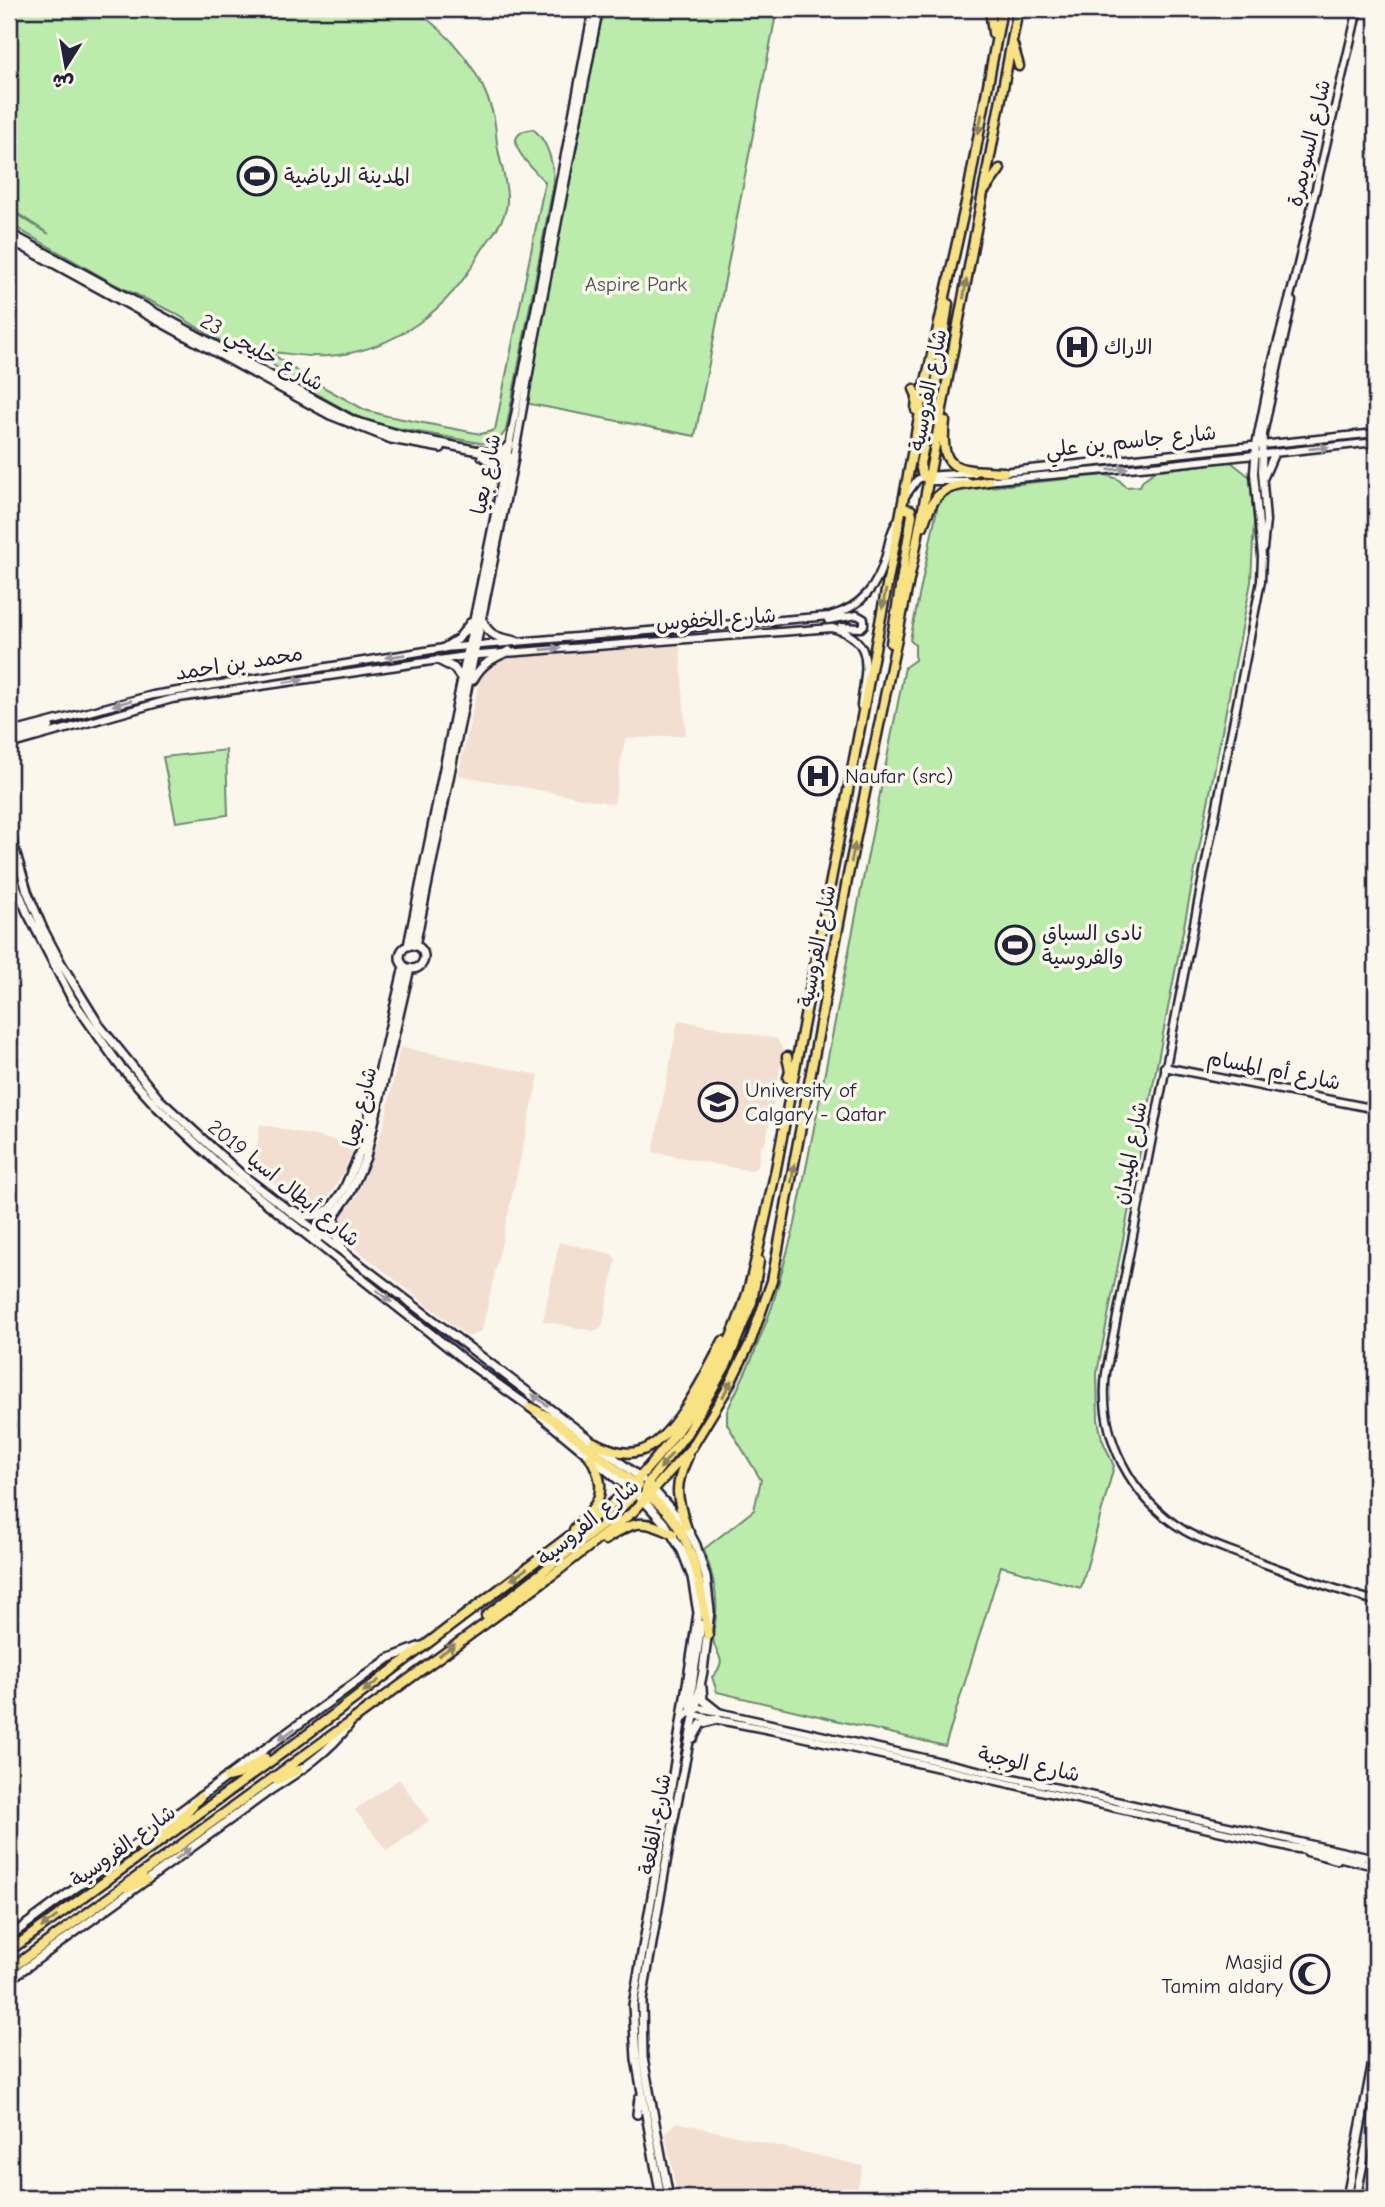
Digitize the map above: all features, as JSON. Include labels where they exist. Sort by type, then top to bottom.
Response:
[{"type":"highway","points":[[984,100],[994,27],[990,9]]},
{"type":"highway","name":"شارع الفروسية","points":[[9,1951],[293,1744],[573,1534],[641,1490],[718,1362],[746,1296],[775,1174],[930,359],[967,198],[1002,9]]},
{"type":"highway","name":"شارع الفروسية","points":[[9,1970],[559,1570],[641,1490],[692,1447],[726,1391],[750,1343],[772,1281],[848,875],[914,556],[1018,9]]},
{"type":"highway","points":[[1012,42],[1019,66]]},
{"type":"highway","points":[[983,192],[1000,169]]},
{"type":"highway","points":[[927,477],[921,461],[944,337],[949,277]]},
{"type":"highway","points":[[948,380],[943,441],[946,456],[951,463],[962,468],[1004,471]]},
{"type":"highway","points":[[914,389],[917,397],[914,446]]},
{"type":"highway","points":[[914,556],[932,501],[940,492],[953,486],[988,481]]},
{"type":"highway","points":[[889,676],[896,600],[912,515],[911,510],[901,509]]},
{"type":"highway","points":[[775,1174],[777,1143],[790,1071],[787,1057]]},
{"type":"highway","points":[[480,1626],[491,1611],[609,1520],[641,1490],[687,1433],[727,1364],[752,1302],[759,1269],[759,1244]]},
{"type":"highway","points":[[593,1442],[628,1453],[640,1451],[657,1442],[693,1395],[725,1335],[737,1321]]},
{"type":"highway","points":[[530,1408],[552,1419],[641,1490],[668,1516],[685,1540],[701,1586],[708,1636]]},
{"type":"highway","points":[[686,1526],[677,1492],[679,1475],[692,1447]]},
{"type":"highway","points":[[573,1534],[576,1526],[596,1504],[600,1491],[600,1479],[590,1457]]},
{"type":"highway","points":[[559,1570],[624,1528],[638,1522],[656,1525],[673,1534]]},
{"type":"highway","points":[[227,1777],[239,1774],[293,1744]]},
{"type":"highway","points":[[212,1821],[234,1810],[281,1777],[299,1770]]},
{"type":"highway","points":[[132,1861],[200,1797]]},
{"type":"highway","points":[[58,1932],[75,1925],[127,1888],[146,1880]]},
{"type":"main road","name":"شارع خليجي 23","points":[[9,233],[343,416],[427,443]]},
{"type":"main road","name":"شارع خليجي 23","points":[[9,239],[330,415],[371,433],[510,460]]},
{"type":"main road","points":[[484,454],[504,450],[510,444]]},
{"type":"main road","points":[[484,454],[498,467],[503,481]]},
{"type":"main road","name":"شارع بعيا","points":[[412,946],[461,678],[503,481],[510,460]]},
{"type":"main road","name":"شارع بعيا","points":[[412,946],[483,621],[510,460]]},
{"type":"main road","points":[[444,648],[462,635],[477,609]]},
{"type":"main road","points":[[483,621],[494,635],[516,641]]},
{"type":"main road","points":[[468,690],[485,663],[509,651]]},
{"type":"main road","points":[[438,660],[454,668],[461,678]]},
{"type":"main road","name":"شارع أبطال اسيا 2019","points":[[9,830],[27,891],[43,929],[74,986],[117,1051],[159,1099],[241,1174],[468,1363],[530,1408],[590,1457],[641,1490]]},
{"type":"main road","name":"شارع أبطال اسيا 2019","points":[[9,869],[33,924],[72,999],[119,1065],[185,1135],[226,1171],[348,1257],[593,1442],[641,1490]]},
{"type":"main road","points":[[412,946],[421,950],[423,960],[419,966],[407,967],[400,956],[402,950],[412,946]]},
{"type":"main road","name":"شارع بعيا","points":[[316,1237],[348,1180],[360,1150],[407,967]]},
{"type":"main road","name":"شارع بعيا","points":[[316,1237],[336,1214],[355,1184],[366,1157],[407,967]]},
{"type":"main road","points":[[241,1174],[302,1215],[320,1215],[335,1203]]},
{"type":"main road","points":[[336,1214],[335,1234],[348,1257]]},
{"type":"main road","name":"شارع القلعة","points":[[641,1490],[686,1526],[699,1552],[709,1590],[710,1611],[702,1671],[644,1984],[641,2016],[643,2058],[669,2198]]},
{"type":"main road","name":"شارع القلعة","points":[[641,1490],[673,1534],[689,1568],[698,1613],[673,1775],[634,1993],[633,2033],[661,2198]]},
{"type":"main road","points":[[693,1711],[700,1635],[698,1613]]},
{"type":"main road","name":"شارع الفروسية","points":[[9,1937],[390,1658],[425,1645]]},
{"type":"main road","points":[[680,1786],[694,1734],[705,1722],[718,1716],[703,1700],[702,1671]]},
{"type":"main road","name":"شارع الفروسية","points":[[9,1980],[299,1770],[334,1743],[352,1719]]},
{"type":"main road","points":[[680,1725],[685,1729],[678,1777],[680,1786]]},
{"type":"main road","points":[[1289,1847],[1376,1867]]},
{"type":"main road","points":[[1347,2198],[1376,2045]]},
{"type":"main road","points":[[637,2114],[638,2069]]},
{"type":"main road","points":[[1356,2198],[1376,2099]]},
{"type":"street","name":"شارع بعيا","points":[[510,460],[585,66],[593,9]]},
{"type":"street","name":"شارع بعيا","points":[[592,26],[599,9]]},
{"type":"street","name":"شارع السويمرة","points":[[1258,454],[1284,312],[1293,285],[1358,9]]},
{"type":"street","name":"شارع بعيا","points":[[510,460],[510,444],[533,338]]},
{"type":"street","points":[[1238,447],[1262,426],[1269,437],[1279,442]]},
{"type":"street","name":"شارع جاسم بن علي","points":[[927,477],[1376,433]]},
{"type":"street","name":"شارع جاسم بن علي","points":[[927,477],[939,482],[988,481],[1376,442]]},
{"type":"street","points":[[1262,482],[1275,452]]},
{"type":"street","name":"شارع الميدان","points":[[1258,454],[1254,473],[1262,556]]},
{"type":"street","name":"شارع الميدان","points":[[1258,454],[1266,527],[1261,581],[1106,1373],[1107,1412],[1117,1453],[1127,1474],[1141,1495],[1165,1517],[1187,1532],[1300,1577],[1376,1601]]},
{"type":"street","points":[[1238,457],[1248,463],[1254,473]]},
{"type":"street","points":[[939,482],[936,478],[940,474]]},
{"type":"street","points":[[901,509],[909,489],[927,477]]},
{"type":"street","name":"شارع الخفوس","points":[[800,621],[838,614],[868,595],[880,573],[901,509]]},
{"type":"street","name":"شارع الخفوس","points":[[476,655],[861,628],[865,621],[858,615],[840,619],[478,644]]},
{"type":"street","points":[[832,628],[853,635],[864,652],[857,736]]},
{"type":"street","name":"محمد بن احمد","points":[[11,732],[153,695],[478,644]]},
{"type":"street","name":"محمد بن احمد","points":[[10,744],[172,699],[476,655]]},
{"type":"street","points":[[10,744],[60,724],[69,717]]},
{"type":"street","name":"شارع أم المسام","points":[[1164,1067],[1376,1109]]},
{"type":"street","points":[[680,1725],[693,1711]]},
{"type":"street","name":"شارع الوجبة","points":[[693,1711],[1376,1859]]},
{"type":"street","name":"شارع الوجبة","points":[[718,1716],[1289,1847]]},
{"type":"shaded area","points":[[680,646],[686,735],[625,739],[614,804],[458,775],[481,674],[496,661],[524,655]]},
{"type":"shaded area","name":"University of Calgary - Qatar","points":[[678,1020],[777,1039],[784,1051],[765,1145],[761,1145],[758,1166],[751,1171],[653,1152]]},
{"type":"shaded area","points":[[400,1047],[539,1075],[482,1331],[468,1337],[342,1238],[339,1220],[357,1195],[384,1126]]},
{"type":"shaded area","points":[[260,1124],[355,1145],[345,1170],[322,1208],[304,1207],[249,1165],[256,1152]]},
{"type":"shaded area","points":[[559,1242],[612,1254],[616,1260],[602,1327],[593,1331],[543,1321]]},
{"type":"shaded area","points":[[399,1779],[429,1821],[387,1851],[355,1810]]},
{"type":"shaded area","points":[[677,2122],[863,2166],[855,2198],[678,2198],[665,2133]]},
{"type":"green space","name":"المدينة الرياضية","points":[[9,9],[413,9],[440,30],[474,70],[489,101],[506,188],[506,209],[501,222],[452,292],[436,309],[397,336],[375,346],[328,356],[270,352],[305,377],[365,410],[481,434],[495,430],[545,182],[526,162],[517,145],[517,138],[522,132],[533,129],[543,140],[549,153],[554,182],[506,430],[501,437],[492,442],[480,443],[385,426],[362,419],[299,384],[271,363],[214,338],[173,312],[116,285],[15,227],[9,219],[9,210],[49,234],[9,208]]},
{"type":"green space","name":"Aspire Park","points":[[601,9],[777,9],[695,436],[525,403]]},
{"type":"green space","name":"نادي السباق والفروسية","points":[[1231,462],[1250,477],[1254,521],[1251,582],[1097,1373],[1098,1420],[1102,1439],[1114,1466],[1081,1588],[1001,1566],[945,1746],[717,1692],[712,1677],[721,1661],[713,1637],[716,1598],[704,1549],[754,1510],[761,1480],[727,1424],[727,1411],[772,1307],[795,1224],[905,667],[915,660],[915,645],[910,640],[938,504],[949,491],[1106,475],[1118,479],[1126,487],[1140,486],[1143,480],[1157,470]]},
{"type":"green space","points":[[226,750],[228,815],[176,822],[163,757]]},
{"type":"place","name":"المدينة الرياضية","points":[[257,176]]},
{"type":"place","name":"الاراك","points":[[1077,347]]},
{"type":"place","name":"Naufar (src)","points":[[818,776]]},
{"type":"place","name":"نادي السباق والفروسية","points":[[1015,945]]},
{"type":"place","name":"University of Calgary - Qatar","points":[[718,1102]]},
{"type":"place","name":"Masjid Tamim aldary","points":[[1310,1974]]}]
